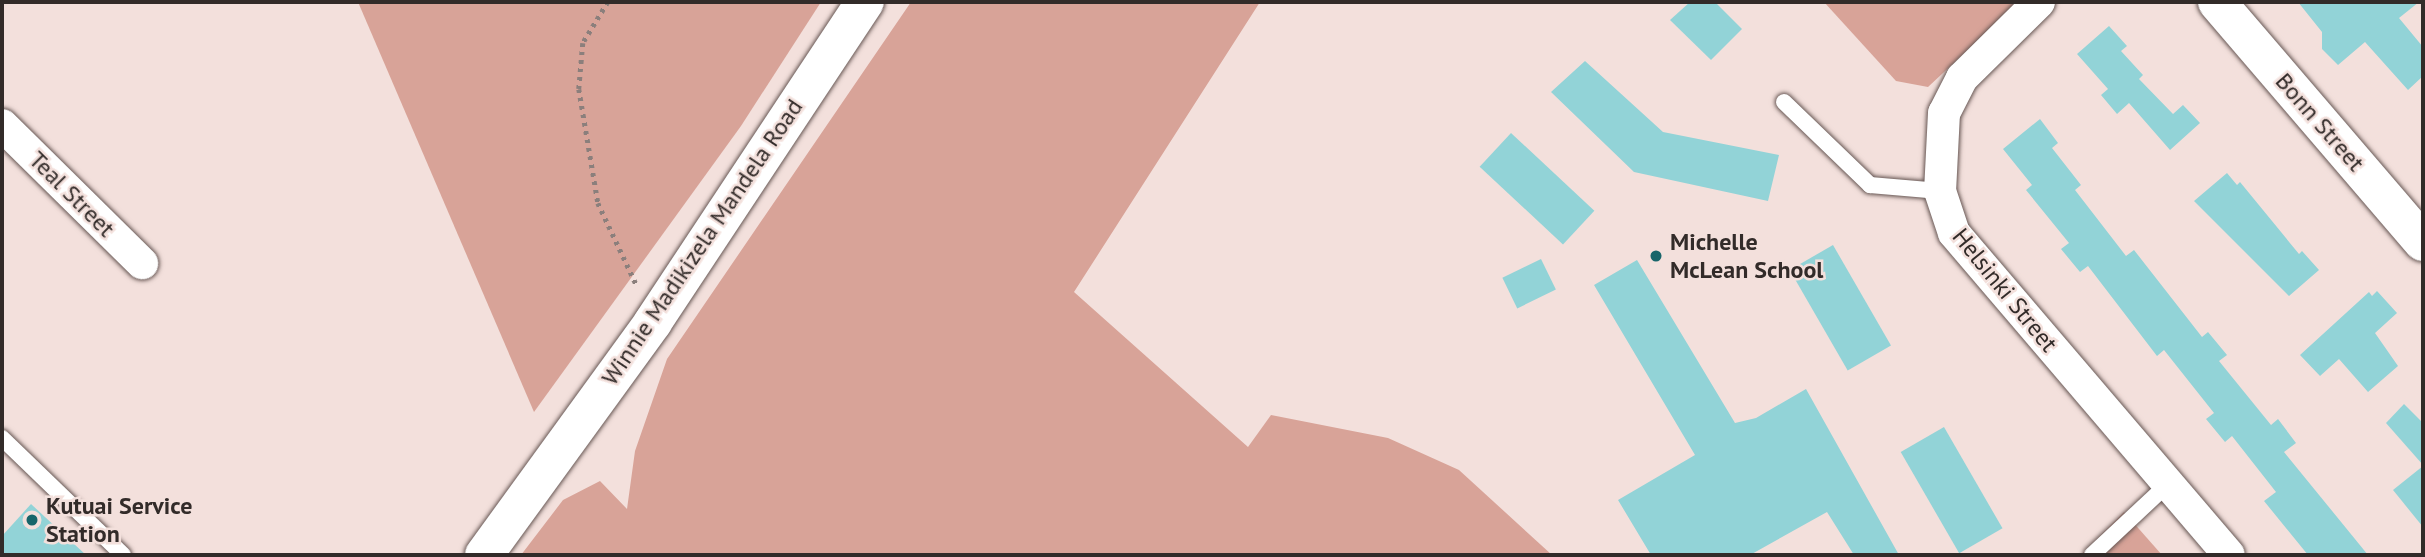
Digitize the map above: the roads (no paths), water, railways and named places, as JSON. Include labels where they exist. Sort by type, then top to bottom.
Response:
[{"type":"main road","name":"Winnie Madikizela Mandela Road","points":[[535,480],[653,322],[865,2]]},
{"type":"main road","name":"Bonn Street","points":[[2217,2],[2423,242]]},
{"type":"main road","points":[[459,555],[535,480]]},
{"type":"main road","points":[[484,555],[535,480]]},
{"type":"street","name":"Helsinki Street","points":[[2039,2],[1962,78],[1944,113],[1940,191],[1954,233],[2229,555]]},
{"type":"street","name":"Teal Street","points":[[2,125],[142,263]]},
{"type":"lane","points":[[1784,102],[1870,185],[1940,191]]},
{"type":"lane","points":[[2,438],[123,555]]},
{"type":"lane","points":[[2092,555],[2168,484]]},
{"type":"place","name":"Michelle McLean School","points":[[1656,256]]},
{"type":"place","name":"Kutuai Service Station","points":[[32,520]]}]
